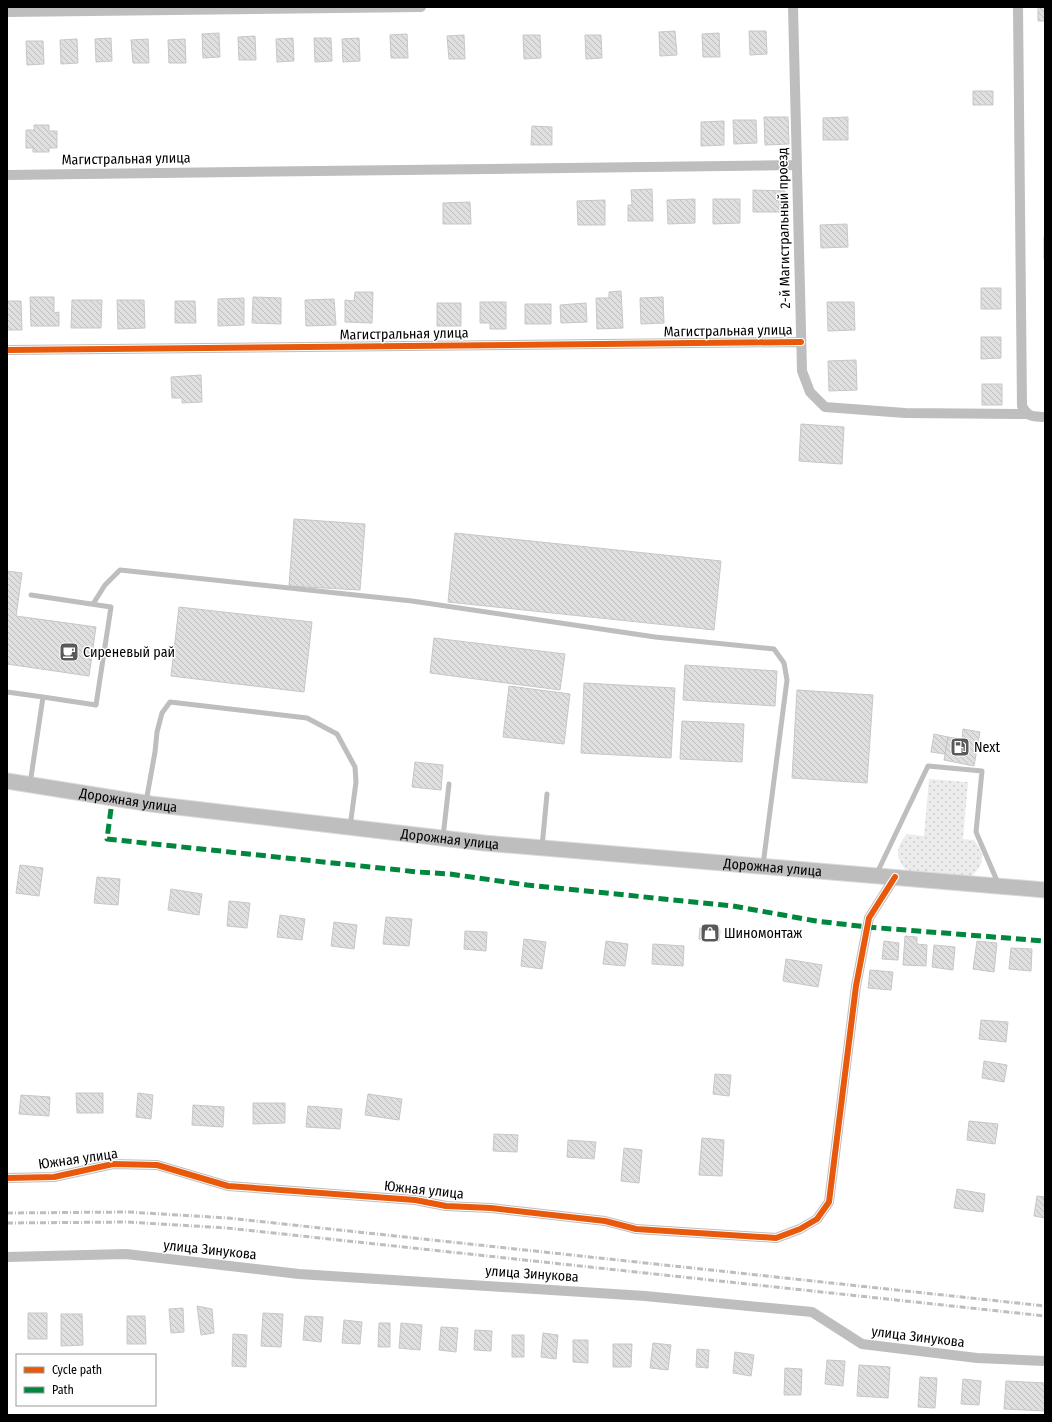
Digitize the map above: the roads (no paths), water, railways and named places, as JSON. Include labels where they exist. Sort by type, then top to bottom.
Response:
[{"type":"main road","name":"Дорожная улица","points":[[7,781],[146,804],[443,838],[542,848],[1045,890]]},
{"type":"street","points":[[7,12],[421,7]]},
{"type":"street","name":"2-й Магистральный проезд","points":[[793,7],[802,371],[810,392],[826,406],[905,413],[1027,414],[1045,417]]},
{"type":"street","points":[[1018,7],[1022,406],[1027,414]]},
{"type":"street","name":"Магистральная улица","points":[[7,175],[797,165]]},
{"type":"street","name":"Магистральная улица","points":[[7,350],[801,342]]},
{"type":"street","name":"Южная улица","points":[[7,1178],[54,1177],[113,1164],[157,1165],[228,1186],[415,1200],[446,1206],[498,1209],[605,1221],[636,1229],[776,1238],[800,1229],[817,1219],[830,1202],[856,986],[869,918],[895,877]]},
{"type":"street","name":"улица Зинукова","points":[[7,1258],[126,1254],[299,1274],[637,1295],[812,1312],[862,1344],[977,1358],[1045,1361]]},
{"type":"lane","points":[[93,604],[105,586],[120,570],[412,601],[655,637],[774,649],[784,664],[787,680],[763,866]]},
{"type":"lane","points":[[7,692],[96,705],[111,607],[31,595]]},
{"type":"lane","points":[[30,785],[43,698]]},
{"type":"lane","points":[[146,804],[157,732],[162,713],[170,702],[307,718],[337,734],[355,767],[356,782],[350,827]]},
{"type":"lane","points":[[876,876],[928,766],[936,766],[982,771],[976,832],[999,886]]},
{"type":"lane","points":[[443,838],[449,784]]},
{"type":"lane","points":[[542,848],[547,794]]},
{"type":"railway","points":[[7,1213],[128,1212],[228,1218],[1045,1306]]},
{"type":"railway","points":[[7,1223],[127,1222],[227,1228],[1045,1316]]},
{"type":"place","name":"Сиреневый рай","points":[[69,652]]},
{"type":"place","name":"Next","points":[[960,747]]},
{"type":"place","name":"Шиномонтаж","points":[[710,933]]}]
